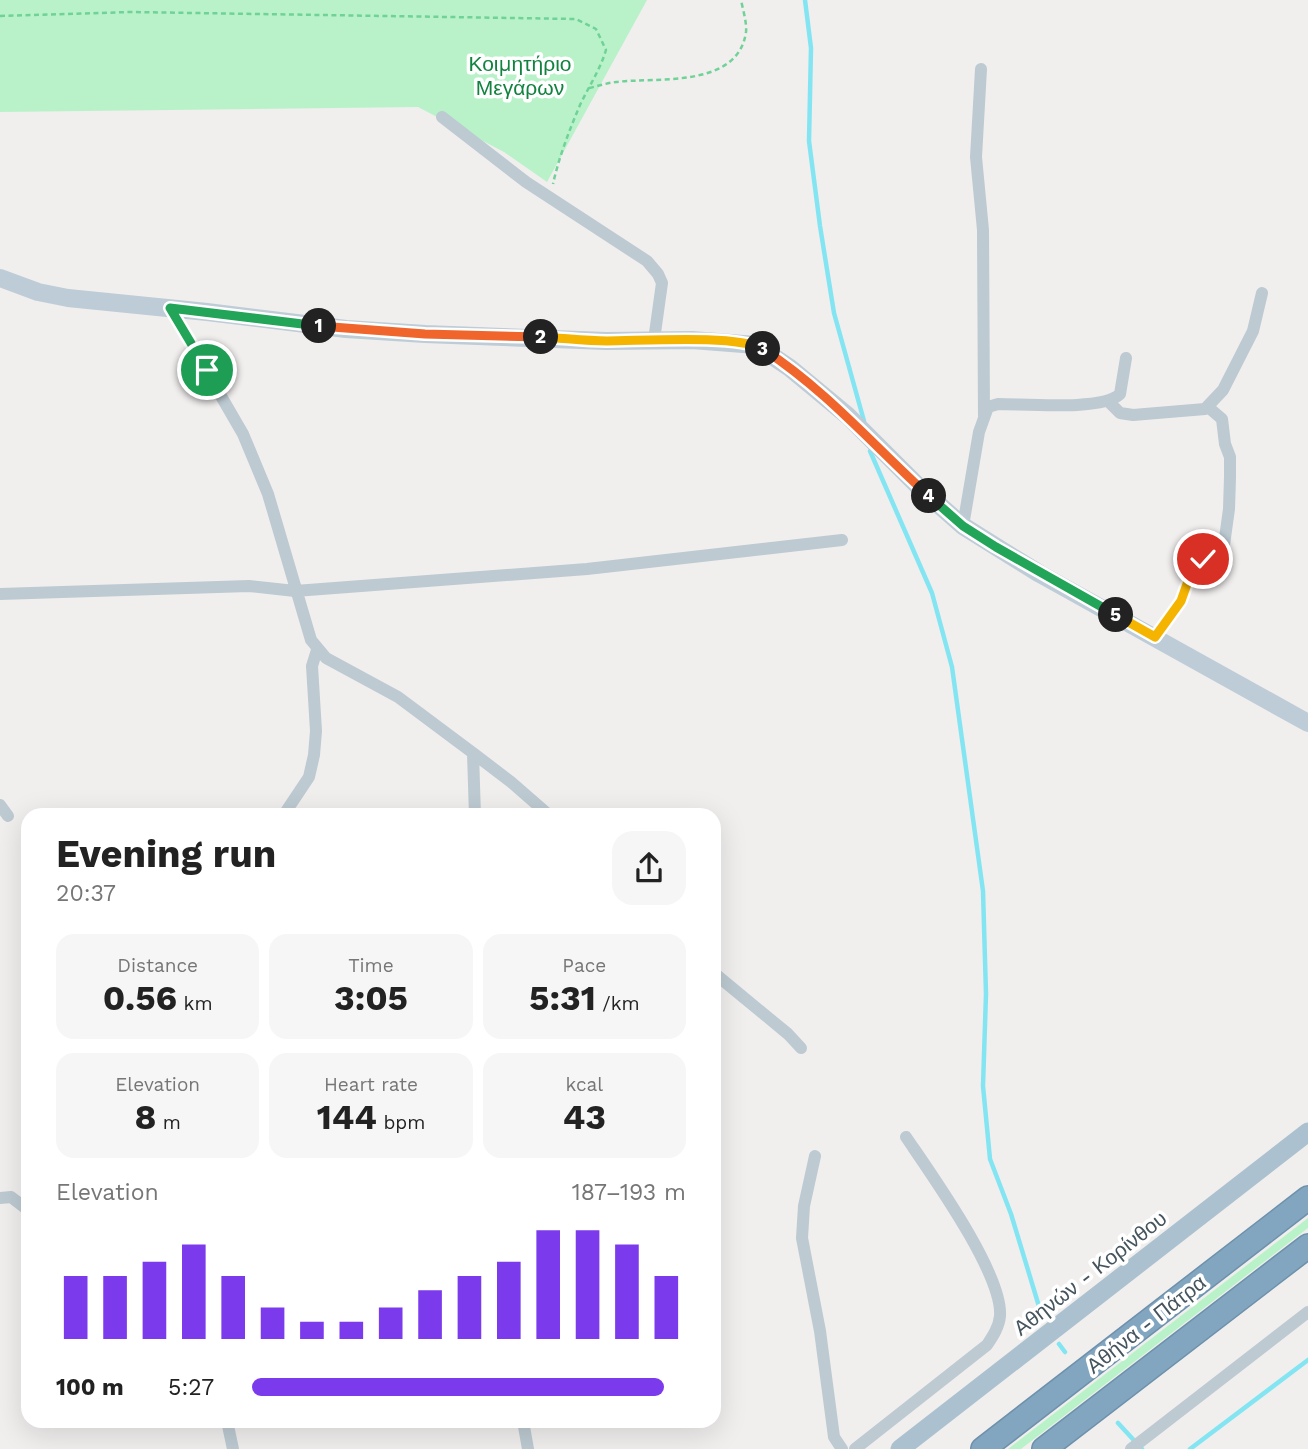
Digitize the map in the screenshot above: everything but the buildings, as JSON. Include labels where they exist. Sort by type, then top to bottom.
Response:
[{"type":"highway","name":"Αθήνα - Πάτρα","points":[[983,1449],[1308,1198]]},
{"type":"highway","name":"Αθήνα - Πάτρα","points":[[1044,1449],[1308,1246]]},
{"type":"main road","name":"Αθηνών - Κορίνθου","points":[[900,1449],[1308,1132]]},
{"type":"street","points":[[963,526],[984,416],[983,230],[976,157],[981,69]]},
{"type":"street","points":[[442,117],[549,197],[647,261],[662,283],[654,340]]},
{"type":"street","points":[[0,278],[38,292],[68,298],[335,328],[606,341],[692,340],[756,345],[790,368],[848,416],[963,526],[1017,561],[1308,723]]},
{"type":"street","points":[[1109,402],[1120,413],[1133,415],[1193,411],[1208,407],[1223,390],[1253,331],[1262,293]]},
{"type":"street","points":[[170,308],[243,434],[268,494],[295,592],[317,650],[326,658],[398,697],[540,808]]},
{"type":"street","points":[[984,416],[988,407],[998,404],[1077,405],[1109,402],[1120,394],[1126,359]]},
{"type":"street","points":[[1155,637],[1181,601],[1193,567],[1220,552],[1224,545],[1229,509],[1230,457],[1225,444],[1222,419],[1208,407]]},
{"type":"street","points":[[0,594],[250,586],[295,592],[587,569],[842,540]]},
{"type":"street","points":[[288,808],[309,777],[314,755],[316,731],[312,666],[317,650]]},
{"type":"street","points":[[472,753],[475,808]]},
{"type":"street","points":[[0,805],[8,816]]},
{"type":"street","points":[[721,979],[801,1048]]},
{"type":"street","points":[[855,1449],[987,1345],[995,1333],[1000,1317],[992,1277],[944,1193],[906,1137]]},
{"type":"street","points":[[815,1156],[804,1206],[802,1238],[820,1331],[834,1437],[842,1449]]},
{"type":"street","points":[[0,1198],[11,1197],[21,1205]]},
{"type":"street","points":[[1131,1449],[1308,1312]]},
{"type":"street","points":[[228,1428],[233,1449]]},
{"type":"street","points":[[524,1428],[527,1449]]},
{"type":"path","points":[[589,88],[614,82],[699,76],[724,67],[738,53],[746,32],[741,0]]},
{"type":"path","points":[[0,16],[131,12],[576,19],[596,29],[606,50],[558,160],[549,197]]},
{"type":"green space","name":"Κοιμητήριο Μεγάρων","points":[[0,0],[647,0],[547,182],[504,152],[418,107],[0,112]]},
{"type":"green space","points":[[1308,1218],[1308,1228],[1021,1449],[1008,1449]]},
{"type":"waterway","points":[[805,0],[811,48],[809,141],[820,226],[834,313],[864,421]]},
{"type":"waterway","points":[[870,451],[932,593],[952,667],[983,891],[986,994],[983,1086],[990,1159],[1011,1214],[1041,1313]]},
{"type":"waterway","points":[[1059,1344],[1065,1352]]},
{"type":"waterway","points":[[1190,1449],[1308,1360]]},
{"type":"waterway","points":[[1118,1423],[1142,1449]]},
{"type":"route","points":[[207,370],[170,308],[324,327],[425,334],[606,341],[692,340],[752,344],[790,368],[848,416],[921,489],[963,526],[1017,561],[1155,637],[1181,601],[1193,567],[1203,559]]}]
